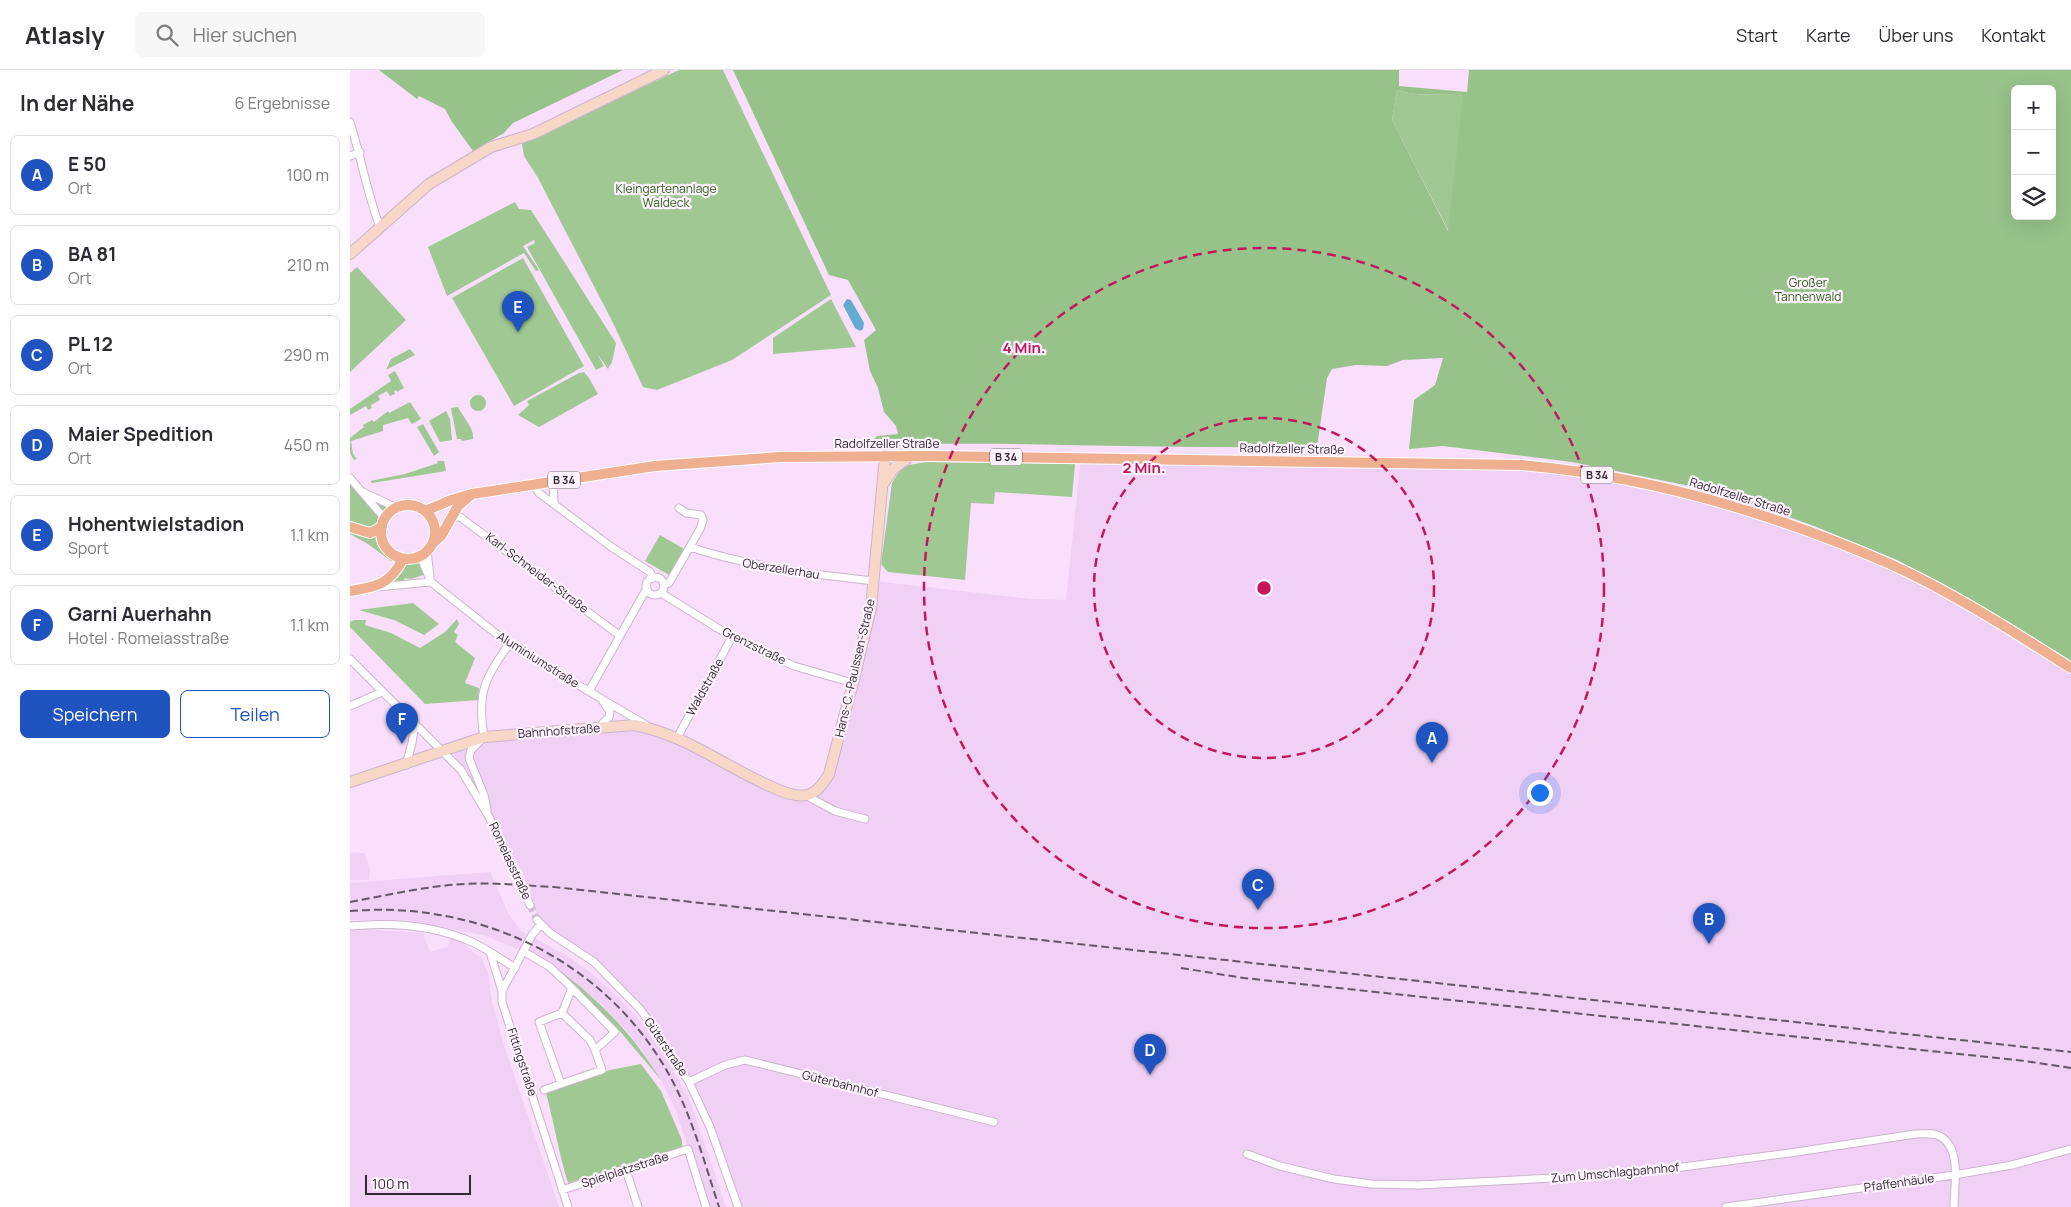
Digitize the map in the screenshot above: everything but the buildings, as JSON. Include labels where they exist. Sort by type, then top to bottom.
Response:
[{"type":"main road","name":"Radolfzeller Straße","points":[[425,511],[462,496],[472,494],[656,466],[780,457],[911,456],[1522,465],[1551,467],[1644,483],[1714,499],[1798,528],[1891,565],[1963,602],[2071,668]]},
{"type":"main road","points":[[350,591],[376,587],[397,570],[403,558],[426,550],[441,536],[458,506],[472,494]]},
{"type":"main road","points":[[350,528],[370,532],[383,523],[397,508],[412,506],[425,511],[432,519],[435,528],[426,550]]},
{"type":"main road","points":[[383,523],[384,544],[389,551],[403,558]]},
{"type":"street","points":[[350,254],[429,184],[491,147],[533,134],[664,70]]},
{"type":"street","points":[[350,122],[360,152],[373,208],[380,227]]},
{"type":"street","points":[[350,156],[360,152]]},
{"type":"street","name":"Hans-C.-Paulssen-Straße","points":[[807,796],[820,787],[829,774],[865,634],[874,581],[885,456]]},
{"type":"street","points":[[883,486],[893,469],[911,456]]},
{"type":"street","points":[[350,478],[383,523]]},
{"type":"street","points":[[553,482],[554,502]]},
{"type":"street","points":[[533,485],[540,493],[610,546],[650,572],[652,578]]},
{"type":"street","points":[[357,488],[397,508]]},
{"type":"street","points":[[647,588],[653,594],[663,589],[669,583],[700,529],[703,520],[701,515],[686,513],[679,508]]},
{"type":"street","name":"Karl-Schneider-Straße","points":[[452,517],[460,517],[619,634]]},
{"type":"street","name":"Oberzellerhau","points":[[690,547],[728,560],[798,573],[874,581]]},
{"type":"street","name":"Aluminiumstraße","points":[[426,550],[431,582],[509,644],[617,709],[634,725],[677,738],[773,788],[794,796],[807,796]]},
{"type":"street","points":[[589,691],[619,634],[647,588],[649,580],[652,578]]},
{"type":"street","points":[[652,578],[662,580],[663,589]]},
{"type":"street","points":[[376,587],[431,582]]},
{"type":"street","name":"Grenzstraße","points":[[663,589],[732,637],[794,666],[853,683]]},
{"type":"street","name":"Waldstraße","points":[[677,738],[732,637]]},
{"type":"street","points":[[484,737],[480,710],[482,692],[489,674],[509,644]]},
{"type":"street","name":"Romeiasstraße","points":[[350,659],[461,770],[489,817],[530,904]]},
{"type":"street","points":[[350,706],[382,692]]},
{"type":"street","points":[[598,728],[609,717],[610,712],[600,698]]},
{"type":"street","name":"Aluminiumstraße","points":[[600,698],[649,728]]},
{"type":"street","points":[[406,764],[415,722]]},
{"type":"street","name":"Bahnhofstraße","points":[[444,752],[457,745],[484,737],[634,725]]},
{"type":"street","name":"Romeiasstraße","points":[[484,737],[471,750],[469,758],[484,795],[489,817]]},
{"type":"street","points":[[350,782],[444,752]]},
{"type":"street","points":[[807,796],[835,810],[865,819]]},
{"type":"street","name":"Güterstraße","points":[[515,968],[539,922],[550,933],[594,962],[640,1009],[689,1082],[710,1127],[738,1207]]},
{"type":"street","points":[[350,926],[401,925],[428,929],[458,937],[489,952],[515,968],[502,991]]},
{"type":"street","name":"Fittingstraße","points":[[489,952],[502,991],[502,1002],[533,1093],[568,1207]]},
{"type":"street","points":[[528,954],[550,967],[616,1032],[595,1050]]},
{"type":"street","points":[[561,1084],[540,1022],[562,1013],[572,988]]},
{"type":"street","points":[[544,1090],[602,1070],[590,1040],[562,1013]]},
{"type":"street","name":"Güterbahnhof","points":[[689,1082],[725,1065],[745,1060],[994,1122]]},
{"type":"street","name":"Zum Umschlagbahnhof","points":[[1247,1154],[1280,1166],[1334,1179],[1371,1184],[1420,1185],[1629,1174],[1790,1153],[1914,1134],[1932,1134],[1942,1137],[1951,1148],[1954,1156],[1954,1207]]},
{"type":"street","name":"Spielplatzstraße","points":[[562,1190],[688,1149],[706,1207]]},
{"type":"street","name":"Pfaffenhäule","points":[[1728,1207],[1954,1175],[2005,1166],[2071,1149]]},
{"type":"street","points":[[626,1170],[638,1207]]},
{"type":"shaded area","points":[[1081,458],[1522,465],[1714,499],[1891,565],[2071,668],[2071,1207],[738,1207],[689,1082],[650,1023],[611,978],[541,924],[523,873],[494,827],[465,768],[456,759],[454,752],[457,745],[634,725],[800,796],[825,781],[874,581],[1031,599],[1066,600]]},
{"type":"shaded area","points":[[350,853],[364,853],[370,870],[369,880],[350,880]]},
{"type":"shaded area","points":[[490,872],[508,913],[521,931],[564,954],[585,968],[633,1013],[655,1038],[690,1101],[726,1207],[708,1207],[675,1109],[661,1080],[643,1051],[601,1004],[558,969],[535,956],[483,935],[407,920],[350,920],[350,883]]},
{"type":"shaded area","points":[[370,930],[423,933],[430,952],[447,947],[451,938],[464,944],[482,959],[488,973],[491,997],[503,1042],[559,1207],[350,1207],[350,931]]},
{"type":"green space","points":[[379,70],[623,70],[513,123],[504,133],[473,151],[445,109],[419,96],[417,99]]},
{"type":"green space","name":"Kleingartenanlage Waldeck","points":[[679,70],[723,70],[831,295],[732,360],[657,390],[643,387],[613,323],[538,178],[524,156],[522,144]]},
{"type":"green space","name":"Großer Tannenwald","points":[[733,70],[1399,70],[1399,86],[1467,92],[1469,70],[2071,70],[2071,661],[1956,592],[1897,560],[1814,526],[1719,492],[1572,462],[1443,446],[1409,449],[1414,400],[1435,385],[1443,358],[1403,360],[1387,366],[1356,365],[1332,369],[1327,378],[1317,447],[1166,447],[871,442],[877,436],[898,434],[896,426],[884,412],[878,388],[870,371],[864,340],[876,330],[848,280],[829,275]],"holes":[[[1397,90],[1414,94],[1452,94],[1463,96],[1448,231],[1392,120]]]},
{"type":"green space","points":[[1397,90],[1414,94],[1452,94],[1464,96],[1449,232],[1392,120]]},
{"type":"green space","points":[[515,202],[519,209],[531,210],[616,343],[612,362],[608,369],[597,353],[604,366],[596,370],[527,247],[535,243],[534,240],[523,246],[539,270],[536,271],[524,253],[447,296],[428,247]]},
{"type":"green space","points":[[523,258],[584,366],[514,406],[452,298]]},
{"type":"green space","points":[[357,267],[406,320],[350,372],[350,273]]},
{"type":"green space","points":[[831,299],[856,347],[773,354],[773,338]]},
{"type":"green space","points":[[410,349],[415,355],[386,370],[391,359]]},
{"type":"green space","points":[[395,371],[404,388],[397,392],[396,390],[394,391],[395,394],[390,396],[387,391],[378,396],[380,400],[371,405],[372,408],[368,410],[366,406],[350,415],[350,409],[391,381],[388,375]]},
{"type":"green space","points":[[584,372],[598,394],[539,427],[518,415],[529,405],[527,401]]},
{"type":"green space","points":[[475,395],[481,395],[486,400],[484,409],[475,411],[470,406],[470,400]]},
{"type":"green space","points":[[410,402],[421,419],[412,424],[408,418],[383,425],[383,431],[351,441],[353,454],[357,459],[354,460],[350,453],[350,438],[364,427],[363,425],[372,420],[374,422],[388,411],[389,413]]},
{"type":"green space","points":[[458,407],[472,431],[473,439],[462,441],[457,439],[451,408]]},
{"type":"green space","points":[[446,411],[450,419],[452,440],[440,442],[429,421]]},
{"type":"green space","points":[[423,424],[439,452],[434,456],[417,427]]},
{"type":"green space","points":[[437,461],[444,461],[446,471],[372,483],[370,481],[405,474],[438,463]]},
{"type":"green space","points":[[926,462],[1075,464],[1072,497],[995,492],[994,504],[971,503],[965,580],[888,572],[881,564],[892,483],[900,470],[909,465]]},
{"type":"green space","points":[[350,478],[357,488],[397,508],[386,519],[382,532],[385,544],[396,556],[391,561],[368,544],[350,534]]},
{"type":"green space","points":[[660,535],[684,549],[669,575],[645,561]]},
{"type":"green space","points":[[420,556],[426,574],[411,579],[404,578],[405,585],[376,587],[403,559]]},
{"type":"green space","points":[[413,603],[439,624],[424,635],[394,620],[359,610]]},
{"type":"green space","points":[[457,619],[459,624],[454,632],[458,635],[455,642],[475,658],[465,683],[479,688],[478,700],[425,704],[350,627],[350,622],[354,620],[366,620],[365,625],[391,633],[420,648],[445,632]]},
{"type":"green space","points":[[558,969],[615,1019],[638,1047],[661,1080],[618,1029]]},
{"type":"green space","points":[[641,1064],[661,1091],[682,1140],[682,1148],[568,1183],[546,1093],[610,1070]]},
{"type":"water","points":[[847,299],[851,300],[864,323],[863,329],[860,331],[855,328],[843,305]]},
{"type":"tunnel","points":[[530,905],[537,920]]},
{"type":"railway","points":[[350,902],[450,885],[487,883],[554,887],[2071,1052]]},
{"type":"railway","points":[[350,911],[399,910],[447,916],[493,929],[536,947],[577,972],[614,1002],[645,1038],[672,1080],[704,1158],[719,1207]]},
{"type":"railway","points":[[1181,968],[1244,978],[2025,1061],[2071,1068]]},
{"type":"place","name":"Hohentwielstadion","points":[[518,332]]},
{"type":"place","name":"Garni Auerhahn","points":[[402,744]]},
{"type":"place","name":"E 50","points":[[1432,763]]},
{"type":"place","name":"PL 12","points":[[1258,910]]},
{"type":"place","name":"BA 81","points":[[1709,944]]},
{"type":"place","name":"Maier Spedition","points":[[1150,1075]]}]
